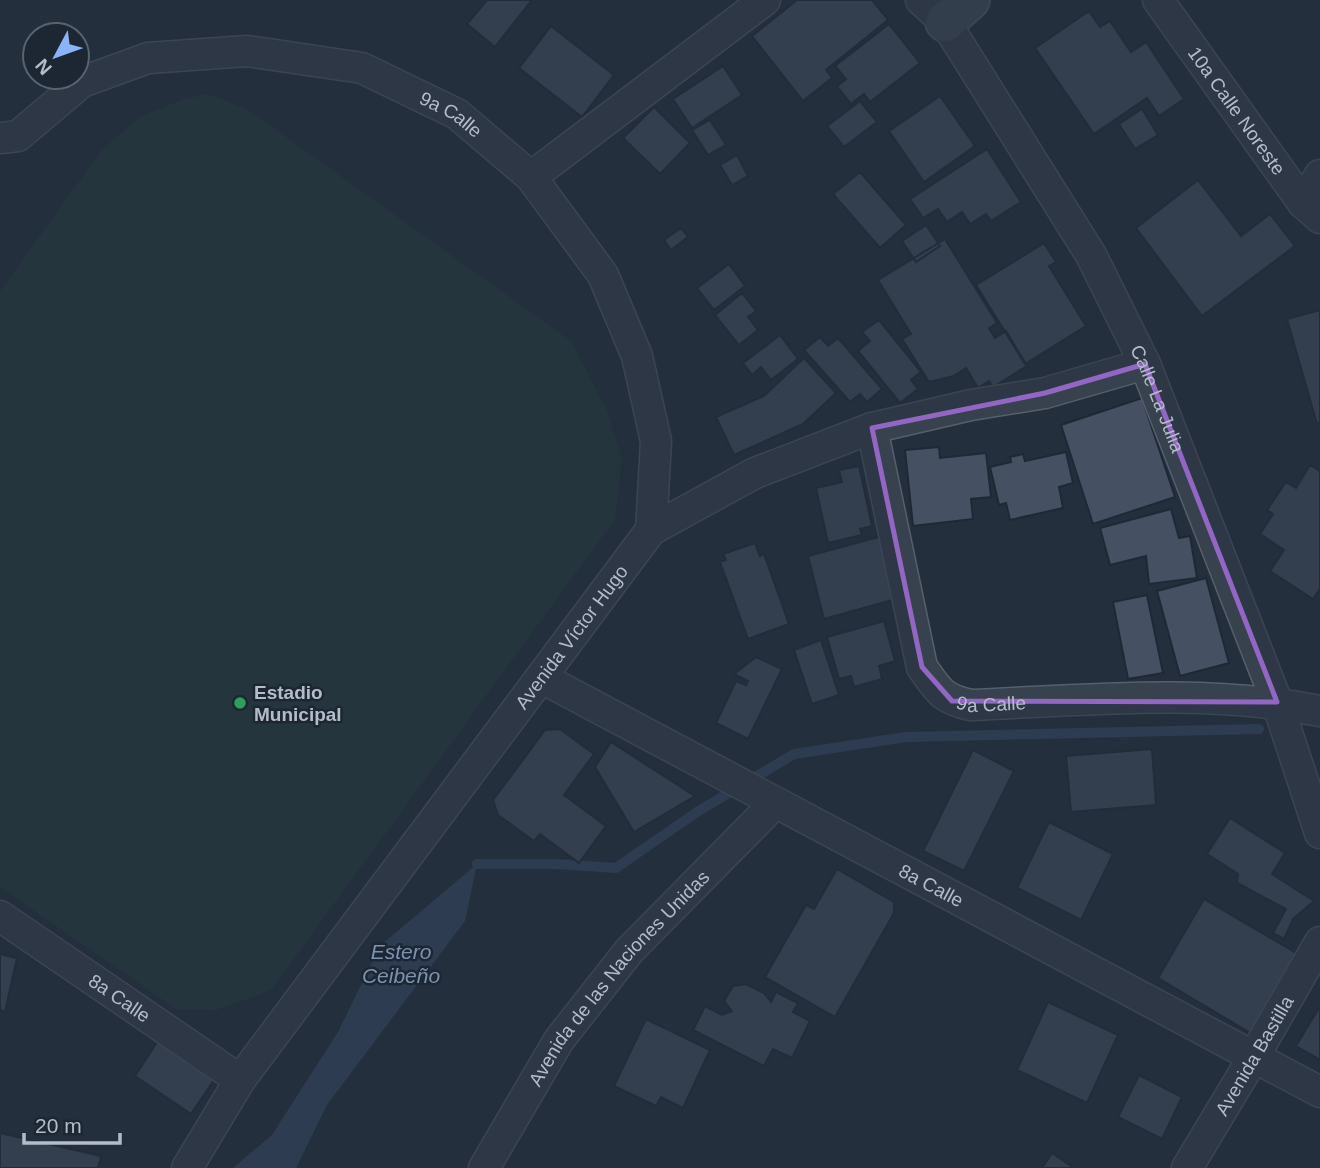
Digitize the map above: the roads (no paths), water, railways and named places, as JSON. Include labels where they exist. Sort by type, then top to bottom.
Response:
[{"type":"street","points":[[531,177],[765,0]]},
{"type":"street","name":"10a Calle Noreste","points":[[1158,0],[1312,211]]},
{"type":"street","name":"Calle La Julia","points":[[945,7],[1091,255],[1145,364],[1277,702],[1320,833]]},
{"type":"street","name":"9a Calle","points":[[0,160],[9,137],[82,82],[148,58],[247,51],[362,68],[457,114],[531,177],[603,275],[637,356],[656,442],[651,530]]},
{"type":"street","points":[[1312,211],[1320,175]]},
{"type":"street","name":"Avenida Víctor Hugo","points":[[187,1168],[240,1080],[651,530],[755,473],[872,428],[971,405],[1045,393],[1145,364]]},
{"type":"street","name":"9a Calle","points":[[872,428],[922,667],[937,689],[953,701],[971,705],[1146,698],[1277,702],[1320,711]]},
{"type":"street","name":"8a Calle","points":[[542,678],[1320,1092]]},
{"type":"street","name":"Avenida de las Naciones Unidas","points":[[484,1168],[559,1040],[629,951],[775,803]]},
{"type":"street","name":"8a Calle","points":[[0,916],[240,1080]]},
{"type":"street","name":"Avenida Bastilla","points":[[1187,1168],[1320,942]]},
{"type":"water","name":"Estero Ceibeño","points":[[477,864],[465,921],[327,1105],[296,1168],[233,1168],[272,1135],[338,1032],[380,946]]},
{"type":"waterway","points":[[477,864],[556,864],[616,868],[697,812],[794,754],[906,737],[1259,729]]},
{"type":"place","name":"Estadio Municipal","points":[[240,703]]}]
